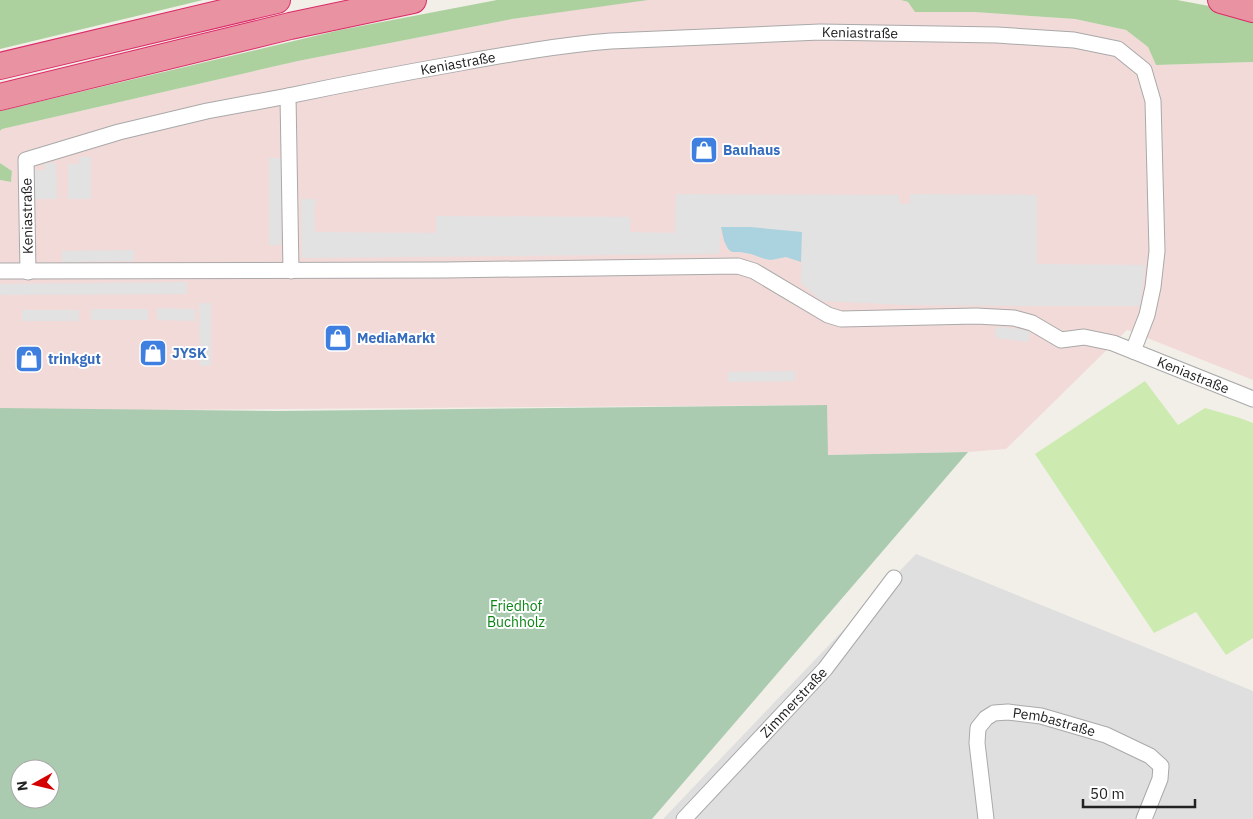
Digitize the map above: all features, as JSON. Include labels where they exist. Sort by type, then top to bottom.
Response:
[{"type":"highway","points":[[0,66],[277,0]]},
{"type":"highway","points":[[0,97],[280,28],[413,0]]},
{"type":"highway","points":[[1221,0],[1253,9]]},
{"type":"street","name":"Keniastraße","points":[[28,272],[26,160],[119,132],[207,111],[510,54],[611,41],[820,32],[997,35],[1074,40],[1118,49],[1144,70],[1153,101],[1157,250],[1153,287],[1147,315],[1134,351]]},
{"type":"street","points":[[288,96],[291,271]]},
{"type":"street","name":"Keniastraße","points":[[0,271],[446,270],[738,266],[754,271],[828,315],[841,319],[976,316],[1014,318],[1032,323],[1061,340],[1084,337],[1113,343],[1253,398]]},
{"type":"street","name":"Zimmerstraße","points":[[684,819],[825,669],[894,578]]},
{"type":"street","name":"Pembastraße","points":[[986,819],[977,743],[978,728],[986,718],[994,713],[1008,712],[1041,716],[1106,735],[1150,756],[1161,766],[1160,779],[1144,819]]},
{"type":"shaded area","points":[[642,0],[901,0],[908,2],[916,12],[974,12],[1075,19],[1126,30],[1148,47],[1156,65],[1253,62],[1253,380],[1127,330],[1006,449],[968,452],[827,455],[827,405],[0,411],[0,180],[11,182],[12,171],[0,163],[0,131],[2,129],[298,61],[512,19]]},
{"type":"shaded area","points":[[79,157],[91,157],[91,199],[68,199],[68,164],[79,164]]},
{"type":"shaded area","points":[[269,158],[281,158],[281,245],[269,245]]},
{"type":"shaded area","points":[[45,163],[56,163],[57,199],[34,199],[34,170],[45,170]]},
{"type":"shaded area","points":[[676,194],[899,195],[899,203],[905,204],[910,203],[910,194],[1037,195],[1037,264],[1145,265],[1140,306],[906,305],[822,301],[801,283],[802,232],[721,227],[719,254],[302,258],[301,199],[316,199],[314,210],[315,232],[436,233],[436,216],[630,217],[630,232],[675,233]]},
{"type":"shaded area","points":[[134,250],[134,261],[62,262],[62,251]]},
{"type":"shaded area","points":[[187,282],[187,294],[0,295],[0,284]]},
{"type":"shaded area","points":[[199,303],[211,303],[211,366],[200,366]]},
{"type":"shaded area","points":[[157,308],[195,309],[195,321],[157,320]]},
{"type":"shaded area","points":[[91,309],[148,309],[148,320],[91,320]]},
{"type":"shaded area","points":[[22,310],[79,310],[79,321],[22,321]]},
{"type":"shaded area","points":[[1002,327],[1030,332],[1028,342],[996,338],[995,328]]},
{"type":"shaded area","points":[[795,371],[795,381],[728,382],[728,372]]},
{"type":"shaded area","points":[[916,554],[1253,691],[1253,819],[663,819]]},
{"type":"green space","points":[[0,0],[203,0],[0,49]]},
{"type":"green space","points":[[497,0],[648,0],[512,19],[298,61],[0,131],[0,111],[340,30]]},
{"type":"green space","points":[[901,0],[1177,0],[1220,8],[1253,17],[1253,62],[1156,65],[1148,47],[1126,30],[1075,19],[974,12],[915,12],[908,2]]},
{"type":"green space","points":[[0,163],[12,171],[11,182],[0,180]]},
{"type":"green space","points":[[1145,381],[1178,425],[1205,408],[1253,423],[1253,638],[1226,655],[1196,612],[1154,633],[1035,454]]},
{"type":"green space","name":"Friedhof Buchholz","points":[[827,405],[828,455],[968,452],[652,819],[0,819],[0,408],[277,411]]},
{"type":"water","points":[[721,227],[750,227],[802,232],[801,262],[786,257],[771,260],[751,254],[732,252],[724,241]]},
{"type":"place","name":"Bauhaus","points":[[704,150]]},
{"type":"place","name":"MediaMarkt","points":[[338,338]]},
{"type":"place","name":"JYSK","points":[[153,353]]},
{"type":"place","name":"trinkgut","points":[[29,359]]}]
